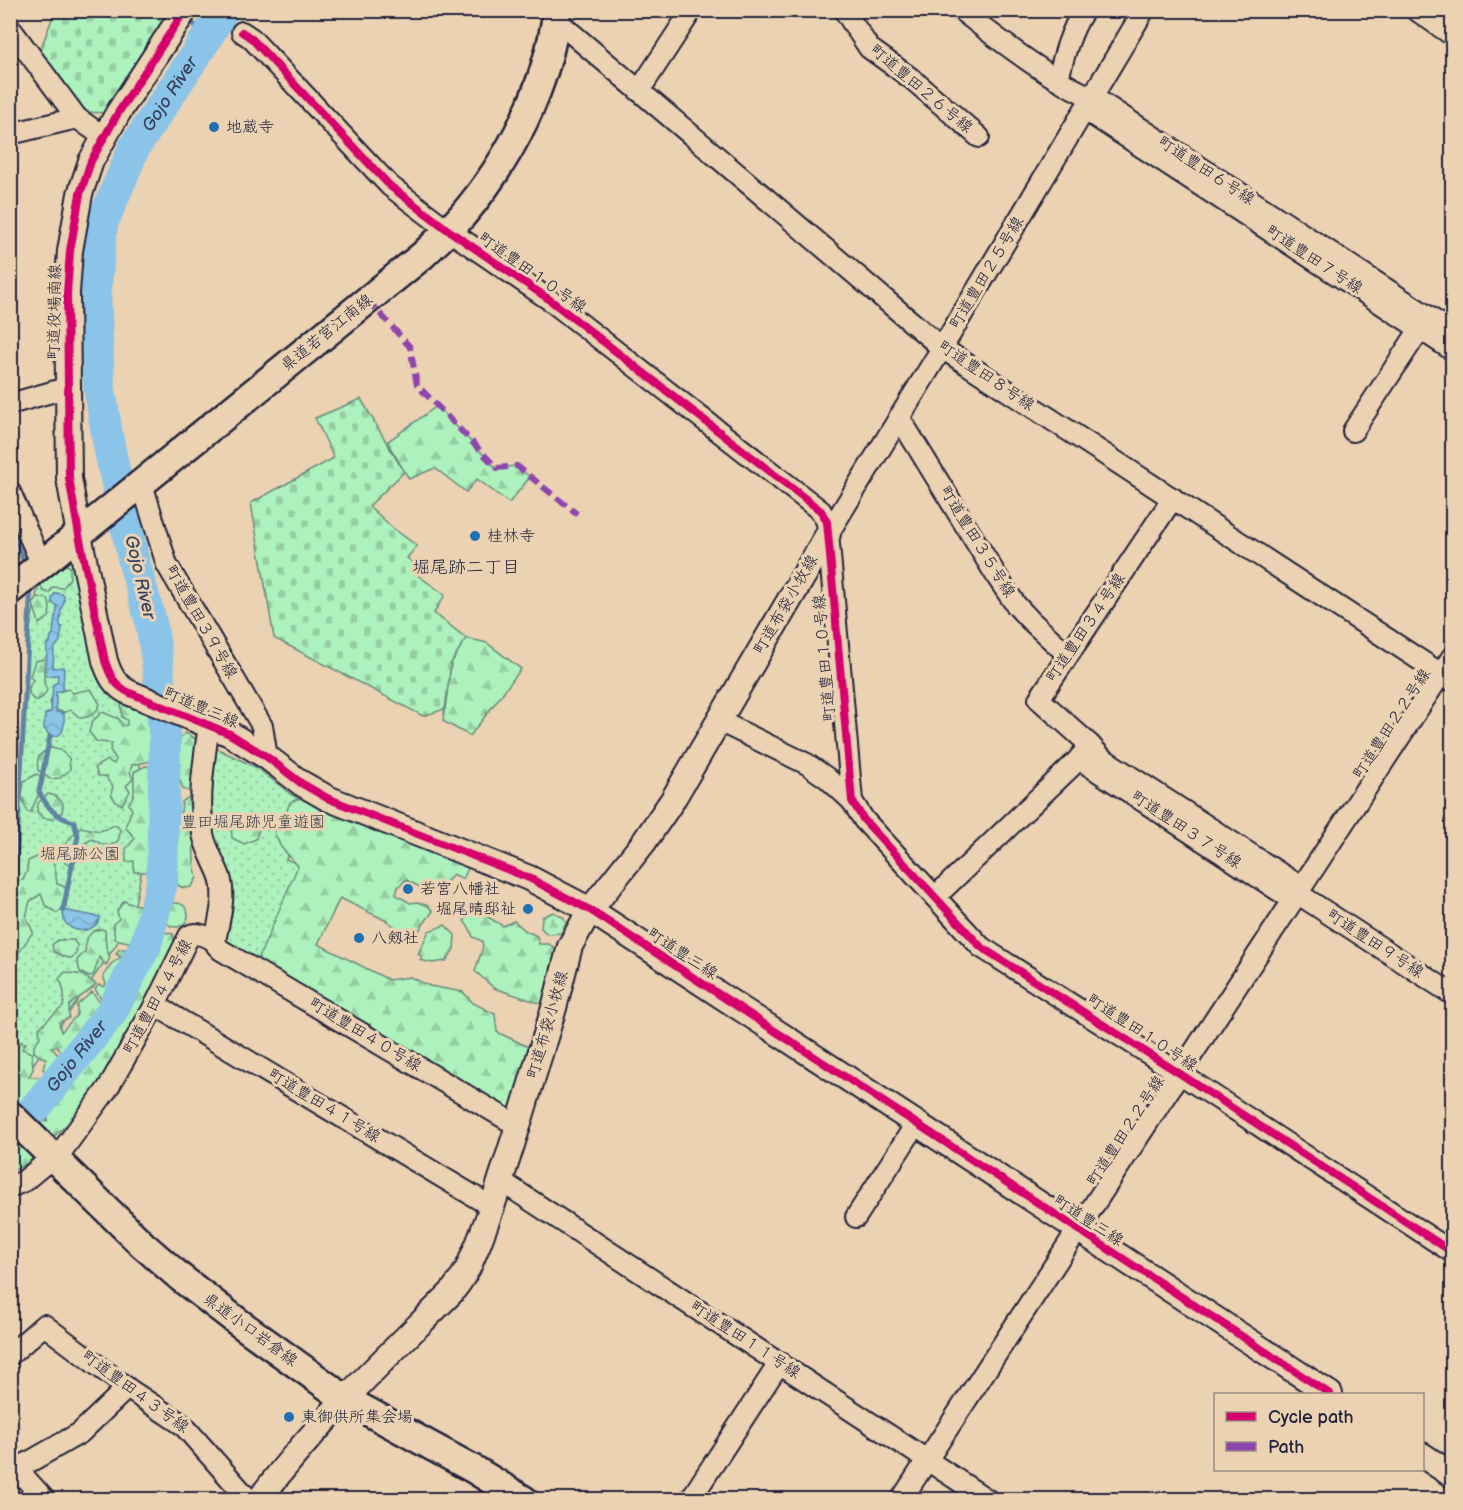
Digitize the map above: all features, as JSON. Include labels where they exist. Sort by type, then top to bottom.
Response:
[{"type":"main road","name":"県道若宮江南線","points":[[10,590],[423,255],[462,216],[484,188],[513,142],[527,114],[543,71],[557,15]]},
{"type":"main road","name":"県道小口岩倉線","points":[[10,1115],[142,1245],[238,1322],[345,1399],[475,1470],[524,1500]]},
{"type":"street","name":"町道役場南線","points":[[82,532],[69,470],[67,293],[73,229],[85,175],[104,137],[185,10]]},
{"type":"street","points":[[639,91],[692,10]]},
{"type":"street","name":"町道豊田２６号線","points":[[844,10],[869,48],[912,79],[979,137]]},
{"type":"street","name":"町道豊田６号線","points":[[961,10],[1008,47],[1082,94],[1089,104],[1452,332]]},
{"type":"street","points":[[1058,79],[1068,40],[1084,10]]},
{"type":"street","name":"町道豊田２５号線","points":[[828,534],[1144,10]]},
{"type":"street","points":[[1416,10],[1452,35]]},
{"type":"street","name":"町道豊田８号線","points":[[557,15],[639,91],[942,348],[1447,677]]},
{"type":"street","points":[[10,28],[77,118],[104,137]]},
{"type":"street","name":"町道豊田１０号線","points":[[242,32],[251,38],[390,186],[448,230],[550,300],[821,512],[827,522],[852,801],[864,820],[981,947],[1179,1073],[1452,1252]]},
{"type":"street","name":"町道豊田７号線","points":[[1089,104],[1452,350]]},
{"type":"street","points":[[10,134],[77,118]]},
{"type":"street","points":[[1353,431],[1420,329]]},
{"type":"street","points":[[10,404],[69,387]]},
{"type":"street","name":"町道豊田３５号線","points":[[899,417],[1016,605],[1068,655]]},
{"type":"street","name":"町道豊田３９号線","points":[[141,485],[166,565],[262,726],[267,757]]},
{"type":"street","points":[[10,492],[42,565]]},
{"type":"street","name":"町道豊田３４号線","points":[[1085,752],[1038,699],[1173,498]]},
{"type":"street","name":"町道豊三線","points":[[82,532],[105,661],[114,682],[121,689],[230,734],[327,798],[529,878],[590,910],[1327,1393]]},
{"type":"street","name":"町道布袋小牧線","points":[[260,1500],[282,1469],[327,1418],[451,1293],[460,1281],[479,1242],[501,1181],[554,1008],[570,946],[590,910],[667,809],[828,534]]},
{"type":"street","name":"町道豊田２２号線","points":[[901,1500],[1297,894],[1447,677],[1452,657]]},
{"type":"street","points":[[718,721],[807,764],[828,778],[852,801]]},
{"type":"street","name":"町道豊田４４号線","points":[[10,1187],[24,1181],[51,1154],[64,1148],[108,1088],[155,1005],[189,936],[197,933],[215,940],[223,895],[220,879],[204,837],[201,809],[202,722]]},
{"type":"street","points":[[934,897],[1085,752]]},
{"type":"street","name":"町道豊田３７号線","points":[[1085,752],[1297,894]]},
{"type":"street","name":"町道豊田９号線","points":[[1297,894],[1452,994]]},
{"type":"street","name":"町道豊田４０号線","points":[[215,940],[221,950],[518,1126]]},
{"type":"street","name":"町道豊田４１号線","points":[[155,1005],[492,1207]]},
{"type":"street","points":[[856,1216],[916,1124]]},
{"type":"street","name":"町道豊田１１号線","points":[[501,1181],[988,1500]]},
{"type":"street","name":"町道豊田４３号線","points":[[10,1355],[44,1325],[127,1388],[183,1425],[249,1500]]},
{"type":"street","points":[[690,1500],[780,1362]]},
{"type":"street","points":[[45,1500],[14,1464],[80,1433],[127,1388]]},
{"type":"street","points":[[1424,1456],[1452,1475]]},
{"type":"green space","points":[[55,11],[173,11],[118,113],[72,112],[36,62]]},
{"type":"green space","points":[[361,399],[404,472],[369,506],[417,546],[407,558],[418,567],[416,574],[445,595],[434,613],[466,638],[451,663],[445,709],[423,716],[274,638],[251,503],[334,458],[315,418]]},
{"type":"green space","points":[[437,406],[496,468],[517,466],[530,477],[509,503],[477,479],[466,492],[435,468],[409,479],[387,442]]},
{"type":"green space","name":"堀尾跡公園","points":[[79,535],[139,746],[144,859],[134,909],[116,945],[34,1063],[11,1089],[10,896],[15,882],[23,761],[26,649],[42,565]]},
{"type":"green space","points":[[60,561],[70,567],[70,578],[63,588],[53,587],[49,593],[43,591],[40,583]]},
{"type":"green space","points":[[38,597],[48,599],[50,607],[49,617],[39,624],[33,604]]},
{"type":"green space","points":[[466,638],[487,643],[521,669],[470,736],[443,721],[451,663]]},
{"type":"green space","points":[[44,659],[44,683],[47,690],[43,697],[36,701],[29,692],[33,680],[30,676],[35,661]]},
{"type":"green space","points":[[68,689],[73,693],[91,689],[100,704],[95,713],[80,718],[71,710],[65,712],[53,710],[50,702],[55,693]]},
{"type":"green space","points":[[138,702],[151,710],[158,720],[153,733],[161,748],[160,759],[132,765],[130,772],[133,779],[126,786],[130,791],[122,805],[116,802],[111,794],[113,786],[107,776],[98,776],[95,767],[107,760],[114,764],[116,759],[110,750],[112,743],[97,742],[89,732],[92,722],[102,712],[119,719],[122,726],[127,725],[127,720],[122,717],[121,704]]},
{"type":"green space","points":[[186,733],[197,740],[197,787],[191,792],[183,789],[177,772],[180,764],[172,753],[176,741]]},
{"type":"green space","points":[[51,748],[60,750],[69,758],[70,770],[60,778],[50,779],[38,770],[39,756]]},
{"type":"green space","name":"豊田堀尾跡児童遊園","points":[[216,748],[257,768],[309,806],[286,859],[303,867],[262,966],[227,946],[224,937],[205,779]]},
{"type":"green space","points":[[157,765],[159,774],[152,785],[160,822],[160,829],[154,842],[157,855],[146,872],[134,872],[134,861],[126,862],[126,849],[135,838],[125,827],[132,810],[129,804],[134,794],[134,772],[145,766]]},
{"type":"green space","points":[[37,774],[44,779],[43,783],[31,812],[27,812],[22,797],[24,781]]},
{"type":"green space","points":[[48,794],[56,796],[63,803],[62,812],[52,819],[43,818],[37,812],[38,803]]},
{"type":"green space","points":[[189,797],[196,801],[194,849],[197,878],[191,887],[186,888],[177,885],[173,877],[172,860],[176,855],[178,839],[173,832],[175,820],[181,812],[182,802]]},
{"type":"green space","points":[[304,797],[474,856],[463,879],[453,874],[438,892],[424,889],[406,880],[398,887],[396,895],[410,903],[417,902],[428,906],[433,911],[419,930],[402,932],[387,921],[340,898],[318,944],[389,980],[410,977],[430,986],[463,992],[473,1003],[495,1014],[497,1032],[541,1053],[518,1126],[254,969],[298,866],[281,847],[274,832],[282,824],[290,802]]},
{"type":"green space","points":[[250,816],[260,826],[256,839],[244,844],[232,838],[231,826],[239,818]]},
{"type":"green space","points":[[115,825],[121,830],[118,841],[108,847],[92,839],[83,844],[79,858],[74,864],[65,863],[62,848],[80,827],[100,831]]},
{"type":"green space","points":[[49,855],[55,867],[57,884],[68,891],[66,906],[57,913],[45,905],[41,894],[30,901],[26,917],[33,932],[11,968],[13,931],[10,913],[16,881],[23,880],[28,861]]},
{"type":"green space","points":[[124,901],[147,906],[146,928],[150,936],[147,948],[139,952],[141,962],[109,991],[113,998],[103,1002],[95,989],[99,985],[104,987],[106,984],[103,976],[111,964],[121,957],[116,954],[119,949],[127,949],[130,954],[135,951],[135,941],[115,939],[113,924],[119,919],[117,911]]},
{"type":"green space","points":[[176,903],[184,907],[188,915],[184,923],[176,927],[168,923],[164,915],[168,907]]},
{"type":"green space","points":[[471,912],[486,916],[503,926],[514,921],[526,931],[537,936],[539,944],[549,944],[567,957],[554,1008],[494,988],[475,971],[483,947],[482,941],[473,937],[464,921]]},
{"type":"green space","points":[[553,912],[563,917],[566,922],[561,933],[547,934],[541,928],[542,917]]},
{"type":"green space","points":[[445,925],[455,935],[454,949],[446,961],[432,963],[420,960],[422,957],[418,954],[429,931]]},
{"type":"green space","points":[[101,929],[105,930],[106,947],[110,958],[106,965],[99,957],[94,974],[89,977],[80,972],[77,960],[85,952],[90,934]]},
{"type":"green space","points":[[164,932],[173,934],[178,956],[138,1034],[81,1112],[26,1164],[11,1172],[10,1146],[20,1131],[48,1120],[47,1112],[57,1094],[64,1095],[75,1070],[93,1050],[91,1044],[113,1023],[116,1013],[130,1000],[127,991],[138,985],[140,969],[153,959],[148,954],[155,935]]},
{"type":"green space","points":[[58,940],[73,940],[77,945],[76,954],[69,958],[54,952],[52,945]]},
{"type":"green space","points":[[65,972],[82,975],[96,984],[69,1006],[69,1018],[59,1022],[61,1032],[77,1015],[77,1005],[92,992],[105,1009],[96,1027],[74,1054],[69,1049],[60,1051],[57,1046],[51,1047],[59,1056],[69,1056],[72,1068],[68,1074],[60,1073],[50,1077],[43,1069],[46,1058],[34,1052],[34,1045],[40,1037],[39,1028],[63,1007],[64,993],[59,979]]},
{"type":"green space","points":[[11,994],[18,999],[18,1011],[11,1021]]},
{"type":"green space","points":[[10,1040],[26,1043],[22,1049],[32,1053],[33,1069],[29,1077],[43,1077],[49,1083],[39,1102],[24,1112],[11,1109]]},
{"type":"water","points":[[55,593],[64,596],[60,615],[60,626],[62,627],[60,641],[54,649],[53,668],[64,667],[63,690],[56,692],[56,712],[64,713],[64,722],[63,730],[59,735],[50,736],[44,728],[45,714],[51,712],[53,684],[57,683],[58,675],[46,676],[47,643],[50,643],[53,634],[56,616],[57,606],[52,603]]},
{"type":"water","points":[[63,910],[100,917],[94,927],[77,930],[67,925]]},
{"type":"waterway","name":"Gojo River","points":[[10,1129],[33,1111],[111,1013],[146,944],[162,882],[165,741],[158,667],[151,622],[134,562],[109,446],[99,385],[95,293],[102,224],[134,148],[223,10]]},
{"type":"waterway","points":[[187,16],[206,39]]},
{"type":"waterway","points":[[10,527],[26,566]]},
{"type":"waterway","points":[[10,896],[15,882],[31,584]]},
{"type":"waterway","points":[[50,736],[39,792],[53,811],[74,822],[78,836],[63,910]]},
{"type":"marked path","points":[[368,300],[410,347],[417,385],[497,468],[517,466],[577,514]]},
{"type":"cycle path","points":[[185,10],[118,113],[91,161],[80,194],[70,251],[67,293],[69,478],[105,661],[117,684],[130,693],[230,734],[327,798],[529,878],[590,910],[1328,1393]]},
{"type":"cycle path","points":[[242,32],[251,38],[390,186],[448,230],[550,300],[821,511],[827,522],[852,801],[864,820],[981,947],[1179,1073],[1452,1252]]},
{"type":"place","name":"地蔵寺","points":[[214,127]]},
{"type":"place","name":"桂林寺","points":[[475,536]]},
{"type":"place","name":"若宮八幡社","points":[[408,889]]},
{"type":"place","name":"堀尾晴邸祉","points":[[528,909]]},
{"type":"place","name":"八剱社","points":[[359,938]]},
{"type":"place","name":"東御供所集会場","points":[[289,1417]]},
{"type":"district","name":"堀尾跡二丁目","points":[[466,567]]}]
